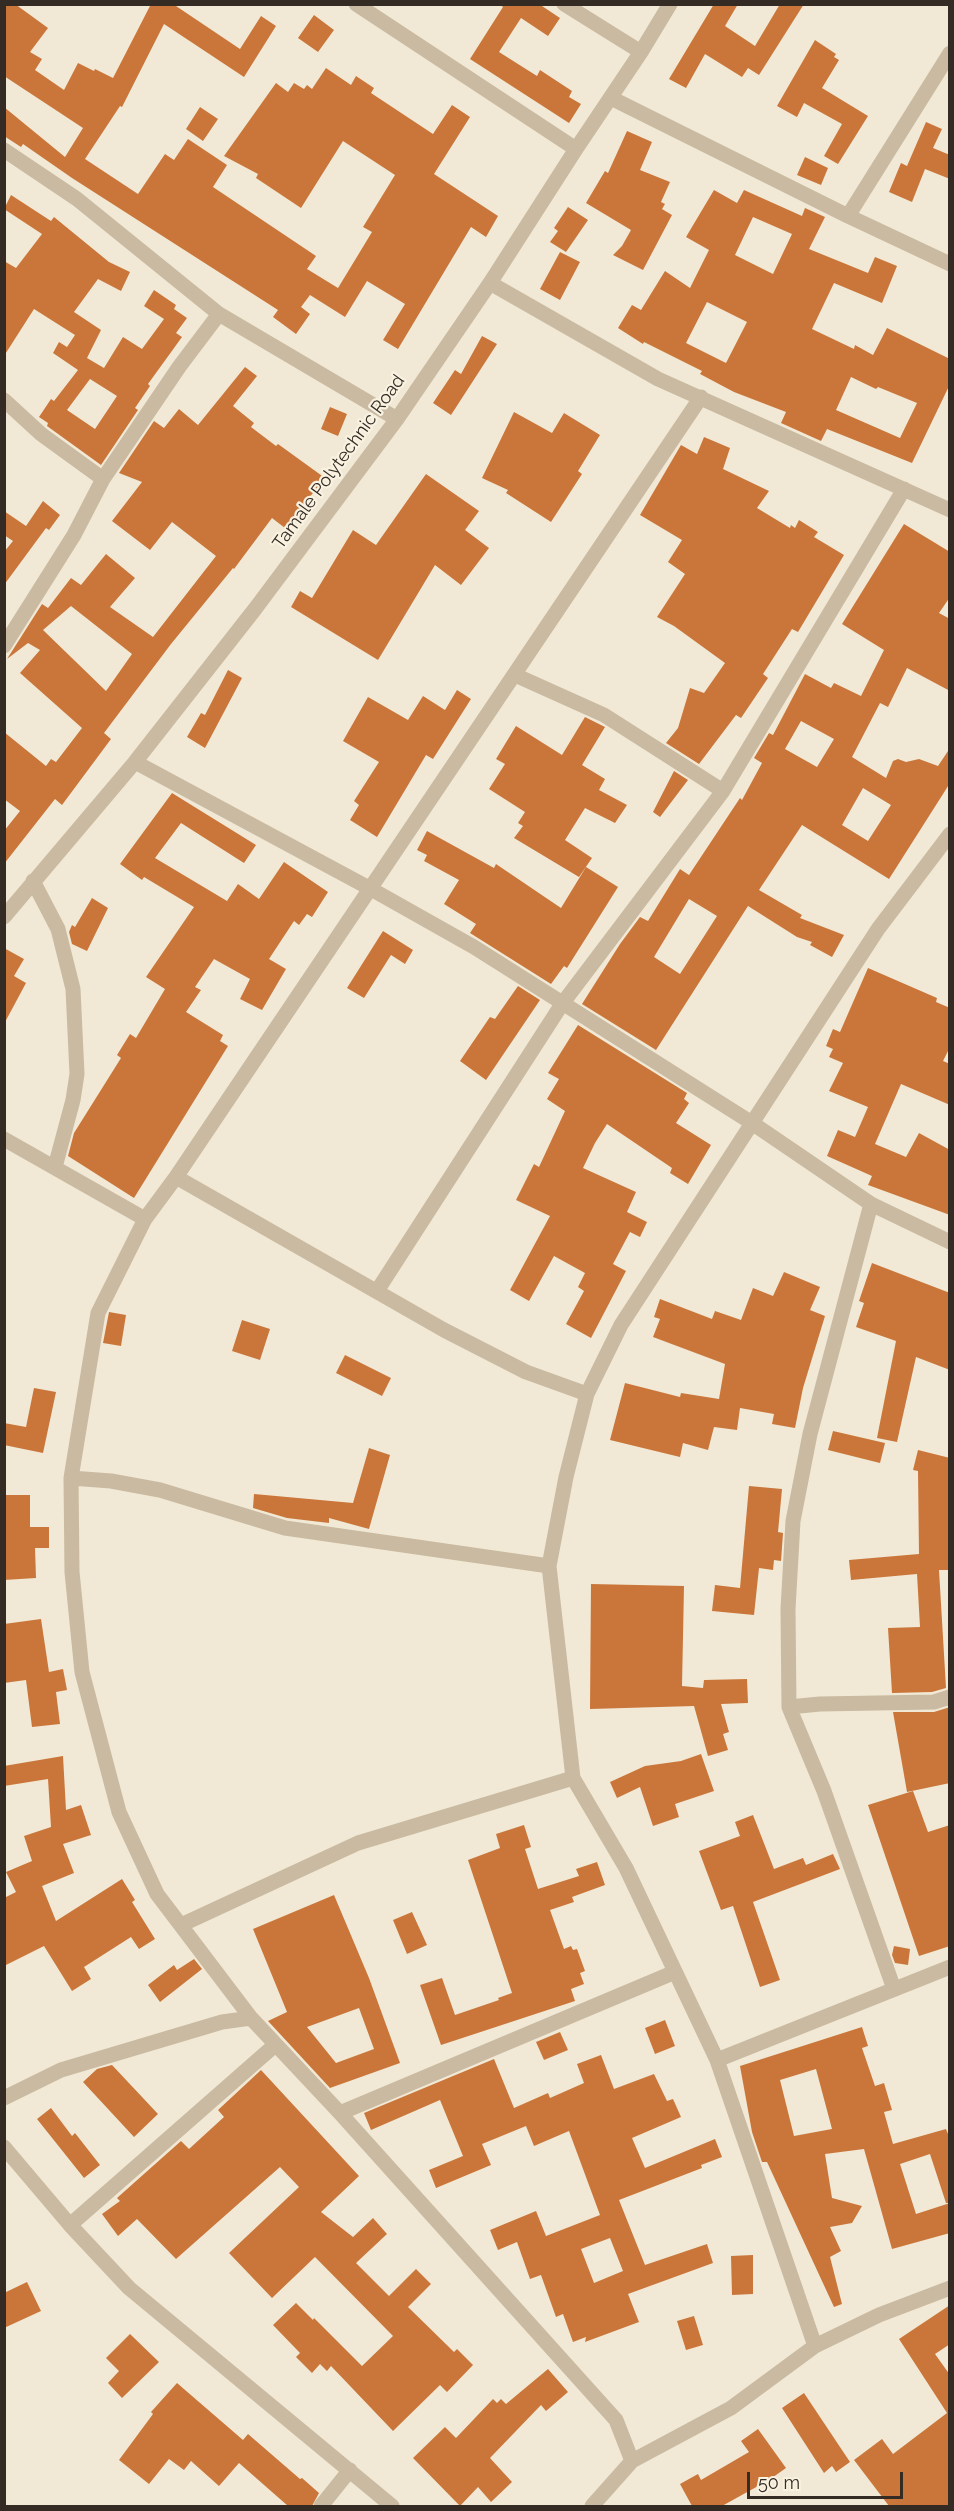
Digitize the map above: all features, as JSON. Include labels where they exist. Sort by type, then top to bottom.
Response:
[{"type":"street","points":[[564,4],[641,52]]},
{"type":"street","name":"Tamale Polytechnic Road","points":[[4,917],[135,762],[255,609],[397,419],[490,283],[641,52],[669,4]]},
{"type":"street","points":[[364,6],[576,150]]},
{"type":"street","points":[[848,216],[950,53]]},
{"type":"street","points":[[611,98],[950,264]]},
{"type":"street","points":[[4,150],[77,199],[219,314],[397,419]]},
{"type":"street","points":[[490,283],[658,379],[950,510]]},
{"type":"street","points":[[4,646],[74,535],[103,478],[179,367],[219,314]]},
{"type":"street","points":[[632,2461],[616,2420],[340,2113],[275,2045],[157,1894],[119,1812],[82,1672],[72,1572],[71,1478],[98,1313],[146,1219],[515,675],[700,397]]},
{"type":"street","points":[[4,400],[41,434],[103,478]]},
{"type":"street","points":[[377,1291],[562,1004],[723,791],[904,489]]},
{"type":"street","points":[[515,675],[604,715],[723,791]]},
{"type":"street","points":[[135,762],[474,947],[752,1123],[871,1204],[950,1242]]},
{"type":"street","points":[[815,2346],[717,2060],[626,1868],[573,1778],[549,1566],[566,1477],[587,1394],[621,1325],[878,929],[950,834]]},
{"type":"street","points":[[33,881],[57,929],[73,988],[77,1074],[73,1100],[55,1167]]},
{"type":"street","points":[[4,1140],[146,1219]]},
{"type":"street","points":[[176,1177],[444,1330],[526,1372],[587,1394]]},
{"type":"street","points":[[871,1204],[810,1434],[793,1521],[788,1609],[789,1707],[824,1791],[894,1989]]},
{"type":"street","points":[[71,1478],[111,1481],[160,1490],[285,1528],[549,1566]]},
{"type":"street","points":[[789,1707],[820,1704],[934,1702],[950,1697]]},
{"type":"street","points":[[181,1924],[358,1843],[573,1778]]},
{"type":"street","points":[[717,2060],[950,1967]]},
{"type":"street","points":[[340,2113],[675,1972]]},
{"type":"street","points":[[4,2097],[61,2070],[222,2022],[252,2018]]},
{"type":"street","points":[[70,2225],[275,2045]]},
{"type":"street","points":[[4,2147],[70,2225],[129,2288],[392,2506]]},
{"type":"street","points":[[592,2506],[632,2461],[731,2408],[815,2346],[879,2315],[950,2288]]},
{"type":"street","points":[[321,2506],[350,2470]]},
{"type":"building","points":[[4,4],[15,4],[48,28],[30,52],[42,59],[35,70],[64,90],[78,63],[113,78],[151,4],[173,4],[240,49],[261,16],[276,26],[244,77],[164,24],[122,107],[120,106],[85,159],[138,194],[165,154],[174,160],[188,139],[227,165],[213,187],[316,256],[307,269],[338,288],[372,232],[363,227],[395,175],[343,141],[301,208],[256,178],[258,174],[224,156],[276,83],[288,92],[294,83],[304,89],[307,85],[312,89],[326,68],[351,85],[356,76],[374,88],[371,93],[433,134],[452,105],[470,117],[434,174],[498,216],[486,237],[471,227],[398,349],[383,340],[405,304],[367,281],[345,317],[310,295],[301,307],[310,314],[296,334],[273,317],[278,310],[23,144],[21,147],[4,136],[4,107],[65,157],[83,128],[4,76]]},
{"type":"building","points":[[500,4],[539,4],[560,18],[548,36],[521,18],[499,52],[537,76],[540,70],[572,91],[569,97],[581,104],[569,123],[470,59],[503,7]]},
{"type":"building","points":[[714,4],[738,4],[725,26],[755,46],[780,4],[804,4],[759,75],[748,68],[742,77],[705,54],[686,88],[669,79]]},
{"type":"building","points":[[314,15],[334,30],[318,52],[298,38]]},
{"type":"building","points":[[815,40],[836,54],[834,57],[839,60],[822,88],[868,116],[838,164],[824,156],[842,124],[804,103],[797,117],[777,106]]},
{"type":"building","points":[[200,107],[218,119],[203,141],[186,129]]},
{"type":"building","points":[[926,122],[942,129],[933,148],[950,155],[950,179],[925,169],[912,202],[889,192],[901,163],[907,166]]},
{"type":"building","points":[[627,131],[652,142],[640,170],[670,182],[661,202],[665,204],[662,209],[672,215],[643,270],[613,255],[622,246],[631,230],[586,203],[605,171],[608,173]]},
{"type":"building","points":[[805,157],[828,168],[821,185],[797,175]]},
{"type":"building","points":[[714,190],[737,203],[744,190],[802,216],[805,208],[825,217],[809,249],[868,273],[875,257],[897,266],[882,303],[834,283],[812,329],[854,349],[855,345],[873,355],[887,328],[950,359],[950,384],[912,463],[827,429],[821,441],[781,423],[786,412],[734,392],[700,374],[702,371],[644,342],[643,344],[618,328],[632,305],[641,310],[665,271],[690,288],[709,250],[686,237]],"holes":[[[753,217],[792,234],[773,274],[735,255]],[[707,302],[747,322],[726,363],[686,343]],[[851,377],[876,389],[878,387],[917,403],[900,438],[836,410]]]},
{"type":"building","points":[[11,195],[51,221],[54,217],[109,262],[130,272],[121,291],[98,279],[74,312],[101,330],[87,358],[104,368],[123,337],[142,349],[164,319],[144,306],[154,290],[176,305],[174,309],[187,318],[176,333],[182,337],[148,384],[150,386],[135,408],[138,410],[101,465],[47,426],[48,423],[39,417],[51,399],[54,401],[78,370],[53,353],[59,342],[67,347],[75,335],[34,309],[4,356],[4,261],[16,268],[42,234],[4,209]],"holes":[[[90,379],[117,396],[95,429],[67,410]]]},
{"type":"building","points":[[568,207],[588,220],[566,252],[550,242],[558,231],[554,228]]},
{"type":"building","points":[[560,252],[580,262],[560,300],[540,289]]},
{"type":"building","points":[[482,336],[497,344],[451,415],[433,403],[455,370],[461,374]]},
{"type":"building","points":[[245,367],[257,376],[233,406],[254,423],[251,427],[325,478],[285,528],[272,518],[234,569],[171,644],[104,733],[111,739],[62,805],[55,799],[4,864],[4,831],[20,811],[4,799],[4,732],[46,766],[51,759],[56,762],[82,728],[20,673],[40,650],[28,643],[7,659],[42,604],[48,608],[71,578],[81,585],[106,554],[135,578],[110,607],[153,637],[216,556],[172,522],[150,550],[112,521],[142,482],[119,473],[154,421],[164,428],[179,409],[198,425]],"holes":[[[71,606],[132,654],[106,691],[43,630]]]},
{"type":"building","points":[[330,407],[347,414],[338,436],[321,429]]},
{"type":"building","points":[[514,412],[552,433],[564,413],[600,435],[578,471],[582,474],[551,522],[506,493],[508,490],[482,478]]},
{"type":"building","points":[[704,437],[730,448],[723,469],[769,491],[757,508],[790,528],[791,525],[795,528],[799,520],[818,532],[814,537],[844,555],[798,632],[792,629],[763,674],[768,678],[741,718],[736,715],[699,764],[666,743],[678,728],[690,688],[704,693],[725,663],[674,626],[657,617],[685,574],[668,562],[682,540],[640,515],[681,445],[697,454]]},
{"type":"building","points":[[426,474],[479,511],[465,530],[489,548],[461,585],[435,565],[378,660],[291,607],[300,591],[312,598],[353,530],[376,545]]},
{"type":"building","points":[[43,501],[60,515],[49,530],[46,528],[4,585],[4,552],[13,541],[4,535],[4,511],[26,526]]},
{"type":"building","points":[[904,524],[950,552],[950,597],[939,613],[950,619],[950,691],[907,668],[888,707],[880,703],[852,757],[886,778],[893,761],[898,759],[906,762],[919,759],[938,766],[950,748],[950,783],[889,879],[802,825],[759,890],[802,915],[800,918],[844,935],[832,957],[810,945],[812,942],[797,937],[748,906],[656,1050],[582,1004],[640,917],[648,921],[680,869],[689,875],[740,798],[742,800],[762,763],[754,758],[769,733],[773,735],[805,674],[831,688],[834,683],[861,696],[884,650],[842,624]],"holes":[[[801,721],[834,739],[817,767],[785,749]],[[863,788],[891,805],[868,841],[842,825]],[[689,899],[717,916],[680,974],[654,957]]]},
{"type":"building","points":[[228,670],[242,678],[205,748],[187,737],[201,713],[205,715]]},
{"type":"building","points":[[457,690],[471,699],[433,759],[426,755],[377,837],[350,820],[359,805],[354,801],[379,762],[343,741],[368,697],[408,720],[423,696],[445,710]]},
{"type":"building","points":[[585,717],[605,727],[582,765],[605,779],[599,790],[627,805],[615,823],[585,808],[565,840],[592,858],[579,877],[514,838],[523,826],[518,823],[525,812],[489,789],[505,764],[496,759],[516,726],[562,755]]},
{"type":"building","points":[[674,771],[688,780],[660,817],[653,812]]},
{"type":"building","points":[[172,793],[256,845],[244,863],[181,823],[155,858],[227,901],[238,884],[259,899],[284,862],[328,892],[312,917],[307,914],[299,925],[294,921],[269,959],[286,969],[262,1010],[240,999],[250,979],[214,959],[195,987],[201,990],[186,1012],[223,1035],[220,1041],[228,1046],[134,1198],[68,1156],[74,1133],[121,1058],[117,1055],[130,1034],[136,1038],[165,989],[146,977],[194,907],[144,877],[142,880],[120,864]]},
{"type":"building","points":[[427,831],[494,868],[496,864],[561,908],[586,867],[618,887],[567,968],[564,966],[551,984],[470,933],[476,924],[444,904],[459,880],[424,861],[427,855],[417,850]]},
{"type":"building","points":[[92,898],[108,908],[87,951],[72,944],[69,932],[72,925],[75,927]]},
{"type":"building","points":[[383,931],[413,950],[405,964],[391,955],[364,998],[347,988]]},
{"type":"building","points":[[4,948],[24,959],[14,976],[26,983],[4,1024]]},
{"type":"building","points":[[868,968],[937,998],[936,1002],[950,1008],[950,1047],[943,1061],[950,1064],[950,1105],[901,1084],[875,1144],[906,1157],[919,1133],[950,1150],[950,1215],[868,1185],[872,1176],[827,1156],[838,1130],[855,1137],[868,1107],[829,1091],[843,1063],[829,1057],[833,1049],[826,1046],[833,1029],[840,1032]]},
{"type":"building","points":[[518,986],[540,1000],[486,1080],[460,1061],[490,1017],[495,1019]]},
{"type":"building","points":[[578,1025],[687,1093],[684,1099],[689,1103],[676,1123],[711,1145],[688,1184],[670,1173],[672,1168],[607,1124],[595,1143],[583,1168],[636,1192],[627,1212],[647,1222],[640,1237],[630,1232],[613,1264],[626,1271],[591,1338],[566,1324],[584,1291],[578,1287],[585,1273],[554,1256],[529,1301],[510,1290],[550,1216],[516,1200],[534,1164],[539,1167],[565,1111],[547,1099],[559,1079],[548,1073]]},
{"type":"building","points":[[872,1263],[950,1293],[950,1370],[916,1357],[897,1442],[877,1438],[896,1341],[856,1327],[864,1303],[859,1301]]},
{"type":"building","points":[[784,1272],[820,1287],[810,1310],[825,1316],[803,1388],[795,1428],[772,1424],[774,1414],[740,1408],[737,1430],[714,1427],[708,1450],[683,1443],[680,1457],[610,1440],[625,1383],[680,1397],[681,1393],[719,1399],[725,1364],[653,1337],[660,1319],[654,1317],[660,1299],[712,1319],[715,1311],[741,1320],[753,1288],[773,1296]]},
{"type":"building","points":[[109,1312],[126,1315],[121,1346],[103,1343]]},
{"type":"building","points":[[242,1320],[270,1329],[260,1360],[232,1351]]},
{"type":"building","points":[[345,1355],[391,1378],[382,1396],[336,1373]]},
{"type":"building","points":[[34,1388],[56,1392],[43,1453],[4,1445],[4,1423],[26,1427]]},
{"type":"building","points":[[833,1431],[885,1443],[880,1463],[828,1450]]},
{"type":"building","points":[[369,1448],[390,1455],[369,1529],[329,1518],[329,1523],[287,1518],[253,1508],[254,1494],[353,1503]]},
{"type":"building","points":[[918,1450],[950,1458],[950,1570],[939,1570],[946,1688],[932,1692],[892,1693],[888,1628],[920,1627],[917,1574],[851,1580],[849,1560],[919,1554],[918,1471],[913,1470]]},
{"type":"building","points":[[749,1486],[782,1489],[778,1532],[783,1533],[781,1561],[774,1560],[773,1570],[759,1568],[754,1615],[712,1611],[715,1585],[740,1588]]},
{"type":"building","points":[[5,1495],[30,1495],[30,1527],[49,1527],[49,1548],[35,1548],[36,1578],[4,1580]]},
{"type":"building","points":[[591,1584],[684,1586],[682,1686],[703,1688],[704,1680],[747,1679],[748,1703],[721,1704],[729,1732],[723,1734],[728,1750],[708,1756],[694,1706],[590,1709]]},
{"type":"building","points":[[41,1619],[49,1672],[63,1669],[67,1690],[56,1692],[60,1724],[32,1727],[26,1680],[4,1683],[4,1624]]},
{"type":"building","points":[[950,1707],[950,1783],[907,1792],[893,1712],[934,1712]]},
{"type":"building","points":[[701,1754],[714,1791],[675,1804],[679,1817],[653,1826],[640,1787],[617,1798],[610,1782],[645,1766],[681,1761]]},
{"type":"building","points":[[63,1756],[66,1810],[81,1805],[91,1835],[63,1844],[74,1873],[42,1886],[56,1921],[122,1879],[135,1900],[132,1902],[155,1939],[139,1949],[131,1937],[84,1967],[91,1979],[72,1991],[44,1946],[4,1966],[4,1898],[16,1892],[6,1872],[32,1861],[24,1836],[51,1827],[48,1779],[4,1786],[4,1766]]},
{"type":"building","points":[[913,1791],[928,1832],[950,1825],[950,1946],[919,1956],[868,1805]]},
{"type":"building","points":[[753,1815],[774,1869],[803,1858],[806,1865],[833,1854],[840,1869],[753,1902],[780,1980],[760,1987],[733,1906],[721,1910],[699,1851],[740,1836],[735,1822]]},
{"type":"building","points":[[524,1825],[531,1847],[525,1849],[538,1889],[579,1876],[576,1869],[597,1862],[605,1885],[572,1897],[574,1902],[550,1910],[564,1949],[571,1946],[573,1950],[577,1949],[585,1971],[580,1973],[584,1984],[571,1989],[575,2001],[441,2045],[420,1985],[442,1978],[455,2015],[499,2000],[498,1998],[512,1993],[468,1860],[500,1848],[496,1834]]},
{"type":"building","points":[[334,1895],[369,1978],[400,2063],[330,2088],[268,2021],[287,2012],[253,1929]],"holes":[[[359,2008],[374,2049],[336,2063],[307,2027]]]},
{"type":"building","points":[[412,1912],[427,1945],[407,1954],[393,1920]]},
{"type":"building","points":[[894,1946],[910,1949],[908,1965],[895,1963],[892,1955]]},
{"type":"building","points":[[194,1959],[202,1969],[160,2002],[148,1985],[174,1965],[177,1970]]},
{"type":"building","points":[[665,2020],[675,2046],[655,2054],[645,2028]]},
{"type":"building","points":[[862,2027],[868,2046],[862,2048],[875,2086],[884,2083],[892,2110],[884,2112],[893,2144],[946,2129],[950,2139],[950,2203],[950,2233],[892,2249],[864,2149],[825,2154],[832,2198],[862,2206],[852,2223],[830,2227],[841,2251],[830,2257],[842,2304],[834,2307],[767,2162],[762,2162],[752,2132],[740,2066]],"holes":[[[816,2069],[832,2129],[794,2136],[780,2080]],[[930,2154],[946,2203],[950,2203],[916,2214],[900,2164]]]},
{"type":"building","points":[[560,2032],[568,2050],[544,2060],[536,2042]]},
{"type":"building","points":[[601,2055],[614,2089],[654,2074],[667,2101],[673,2099],[681,2117],[632,2138],[645,2168],[715,2139],[722,2157],[701,2165],[702,2168],[619,2200],[645,2265],[707,2244],[713,2263],[628,2294],[639,2322],[585,2342],[586,2337],[573,2342],[563,2314],[556,2317],[541,2275],[530,2279],[517,2242],[498,2250],[490,2230],[536,2211],[546,2236],[600,2215],[569,2131],[534,2146],[526,2126],[482,2144],[491,2165],[436,2188],[429,2170],[463,2156],[440,2100],[371,2130],[364,2113],[494,2059],[514,2108],[548,2093],[550,2098],[584,2083],[577,2064]],"holes":[[[610,2238],[623,2271],[594,2283],[581,2249]]]},
{"type":"building","points":[[112,2065],[158,2114],[134,2137],[83,2082],[97,2069]]},
{"type":"building","points":[[261,2070],[359,2176],[321,2212],[353,2237],[373,2218],[387,2234],[356,2263],[389,2296],[416,2269],[431,2284],[408,2307],[454,2352],[457,2349],[473,2365],[447,2392],[440,2385],[393,2431],[331,2366],[327,2371],[320,2364],[312,2373],[296,2357],[300,2353],[273,2325],[296,2303],[362,2366],[393,2336],[315,2257],[272,2298],[229,2253],[299,2187],[280,2167],[176,2259],[137,2219],[118,2236],[102,2214],[120,2201],[117,2198],[181,2141],[189,2149],[224,2117],[218,2110]]},
{"type":"building","points":[[51,2108],[72,2136],[75,2133],[100,2165],[84,2178],[37,2119]]},
{"type":"building","points":[[753,2255],[753,2294],[732,2295],[731,2256]]},
{"type":"building","points":[[27,2282],[41,2311],[4,2328],[4,2293]]},
{"type":"building","points":[[950,2305],[950,2344],[935,2354],[950,2375],[950,2506],[889,2506],[854,2460],[882,2439],[893,2454],[947,2413],[899,2339]]},
{"type":"building","points":[[694,2316],[703,2345],[686,2350],[677,2321]]},
{"type":"building","points":[[130,2334],[159,2362],[122,2398],[108,2383],[119,2371],[106,2358]]},
{"type":"building","points":[[548,2369],[568,2392],[546,2411],[541,2405],[490,2458],[512,2482],[491,2502],[478,2487],[460,2506],[413,2458],[445,2427],[456,2438],[493,2399],[497,2403],[501,2399],[506,2404]]},
{"type":"building","points":[[177,2383],[243,2440],[248,2434],[319,2493],[312,2506],[288,2506],[239,2463],[219,2486],[191,2461],[184,2470],[169,2459],[149,2484],[119,2460],[153,2414],[151,2412]]},
{"type":"building","points":[[804,2393],[850,2462],[836,2472],[832,2466],[824,2473],[782,2408]]},
{"type":"building","points":[[758,2429],[786,2468],[722,2506],[692,2506],[680,2484],[698,2474],[701,2480],[749,2452],[741,2441]]}]
